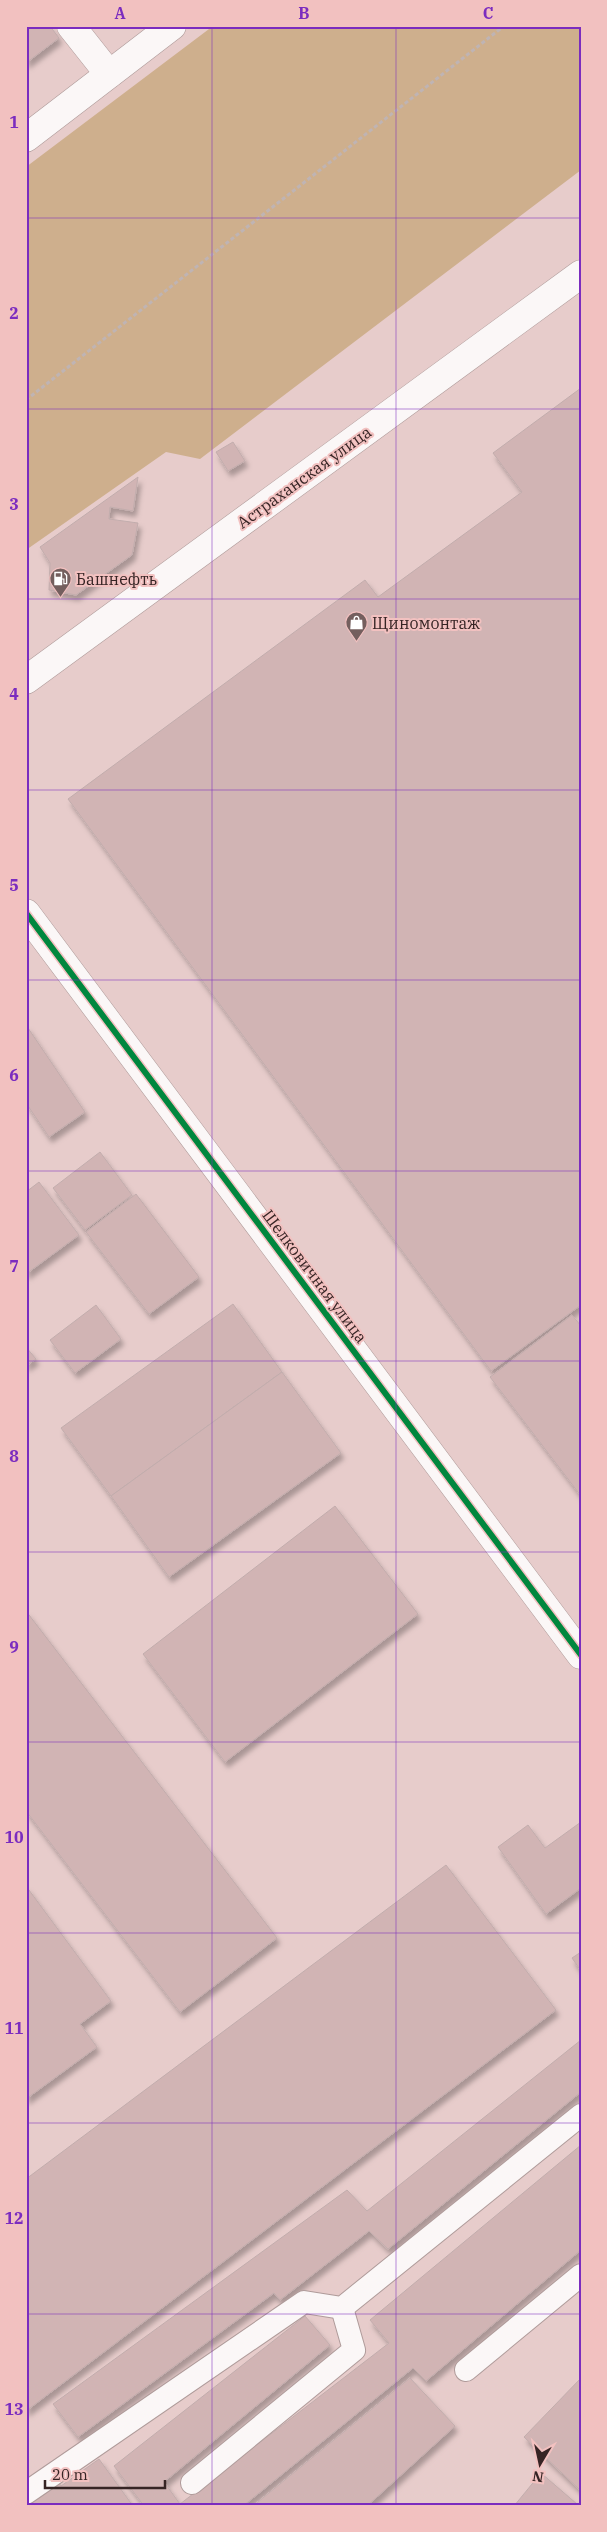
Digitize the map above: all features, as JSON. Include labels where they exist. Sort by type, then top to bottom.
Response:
[{"type":"street","points":[[71,26],[109,74]]},
{"type":"street","points":[[26,138],[172,26]]},
{"type":"street","name":"Астраханская улица","points":[[26,680],[581,274]]},
{"type":"street","name":"Шелковичная улица","points":[[26,913],[581,1655]]},
{"type":"lane","points":[[26,2493],[304,2302],[342,2308],[581,2115]]},
{"type":"lane","points":[[466,2370],[581,2275]]},
{"type":"lane","points":[[192,2483],[354,2350],[342,2308]]},
{"type":"path","points":[[26,400],[504,26]]},
{"type":"shaded area","points":[[213,26],[581,26],[581,170],[200,459],[166,452],[26,550],[26,167]]},
{"type":"building","points":[[26,26],[50,26],[59,38],[26,63]]},
{"type":"building","points":[[581,388],[581,1305],[491,1371],[68,799],[365,580],[378,597],[522,492],[493,453]]},
{"type":"building","points":[[233,442],[245,461],[228,471],[216,452]]},
{"type":"building","points":[[138,477],[133,511],[110,507],[109,519],[138,523],[132,555],[76,595],[49,590],[50,563],[40,547]]},
{"type":"building","points":[[26,1025],[85,1112],[49,1137],[26,1103]]},
{"type":"building","points":[[100,1152],[132,1195],[85,1230],[53,1188]]},
{"type":"building","points":[[39,1182],[79,1235],[26,1274],[26,1192]]},
{"type":"building","points":[[136,1194],[199,1277],[149,1314],[86,1232]]},
{"type":"building","points":[[233,1304],[282,1372],[111,1496],[61,1428]]},
{"type":"building","points":[[96,1305],[121,1339],[75,1373],[50,1340]]},
{"type":"building","points":[[572,1315],[581,1326],[581,1496],[490,1377]]},
{"type":"building","points":[[26,1347],[36,1359],[26,1366]]},
{"type":"building","points":[[282,1372],[341,1453],[169,1577],[111,1496]]},
{"type":"building","points":[[335,1506],[418,1614],[225,1762],[143,1654]]},
{"type":"building","points":[[26,1611],[277,1938],[180,2012],[26,1811]]},
{"type":"building","points":[[581,1822],[581,1888],[546,1914],[498,1847],[528,1825],[545,1848]]},
{"type":"building","points":[[446,1865],[556,2010],[26,2411],[26,2179]]},
{"type":"building","points":[[26,1886],[111,2001],[80,2024],[97,2047],[26,2099]]},
{"type":"building","points":[[581,1952],[581,1971],[572,1958]]},
{"type":"building","points":[[581,2040],[581,2092],[388,2249],[369,2231],[280,2300],[274,2293],[78,2437],[53,2404],[347,2190],[367,2211]]},
{"type":"building","points":[[581,2145],[581,2250],[426,2381],[413,2368],[243,2506],[144,2506],[114,2466],[305,2316],[330,2345],[164,2482],[180,2504],[389,2343],[370,2320]]},
{"type":"building","points":[[410,2378],[455,2426],[367,2506],[253,2506]]},
{"type":"building","points":[[581,2378],[581,2491],[524,2437]]},
{"type":"building","points":[[99,2459],[133,2506],[26,2506],[26,2503],[58,2481],[61,2486]]},
{"type":"building","points":[[541,2473],[577,2504],[576,2506],[514,2506]]},
{"type":"cycle path","points":[[26,913],[581,1655]]},
{"type":"place","name":"Башнефть","points":[[60,598]]},
{"type":"place","name":"Щиномонтаж","points":[[356,642]]}]
